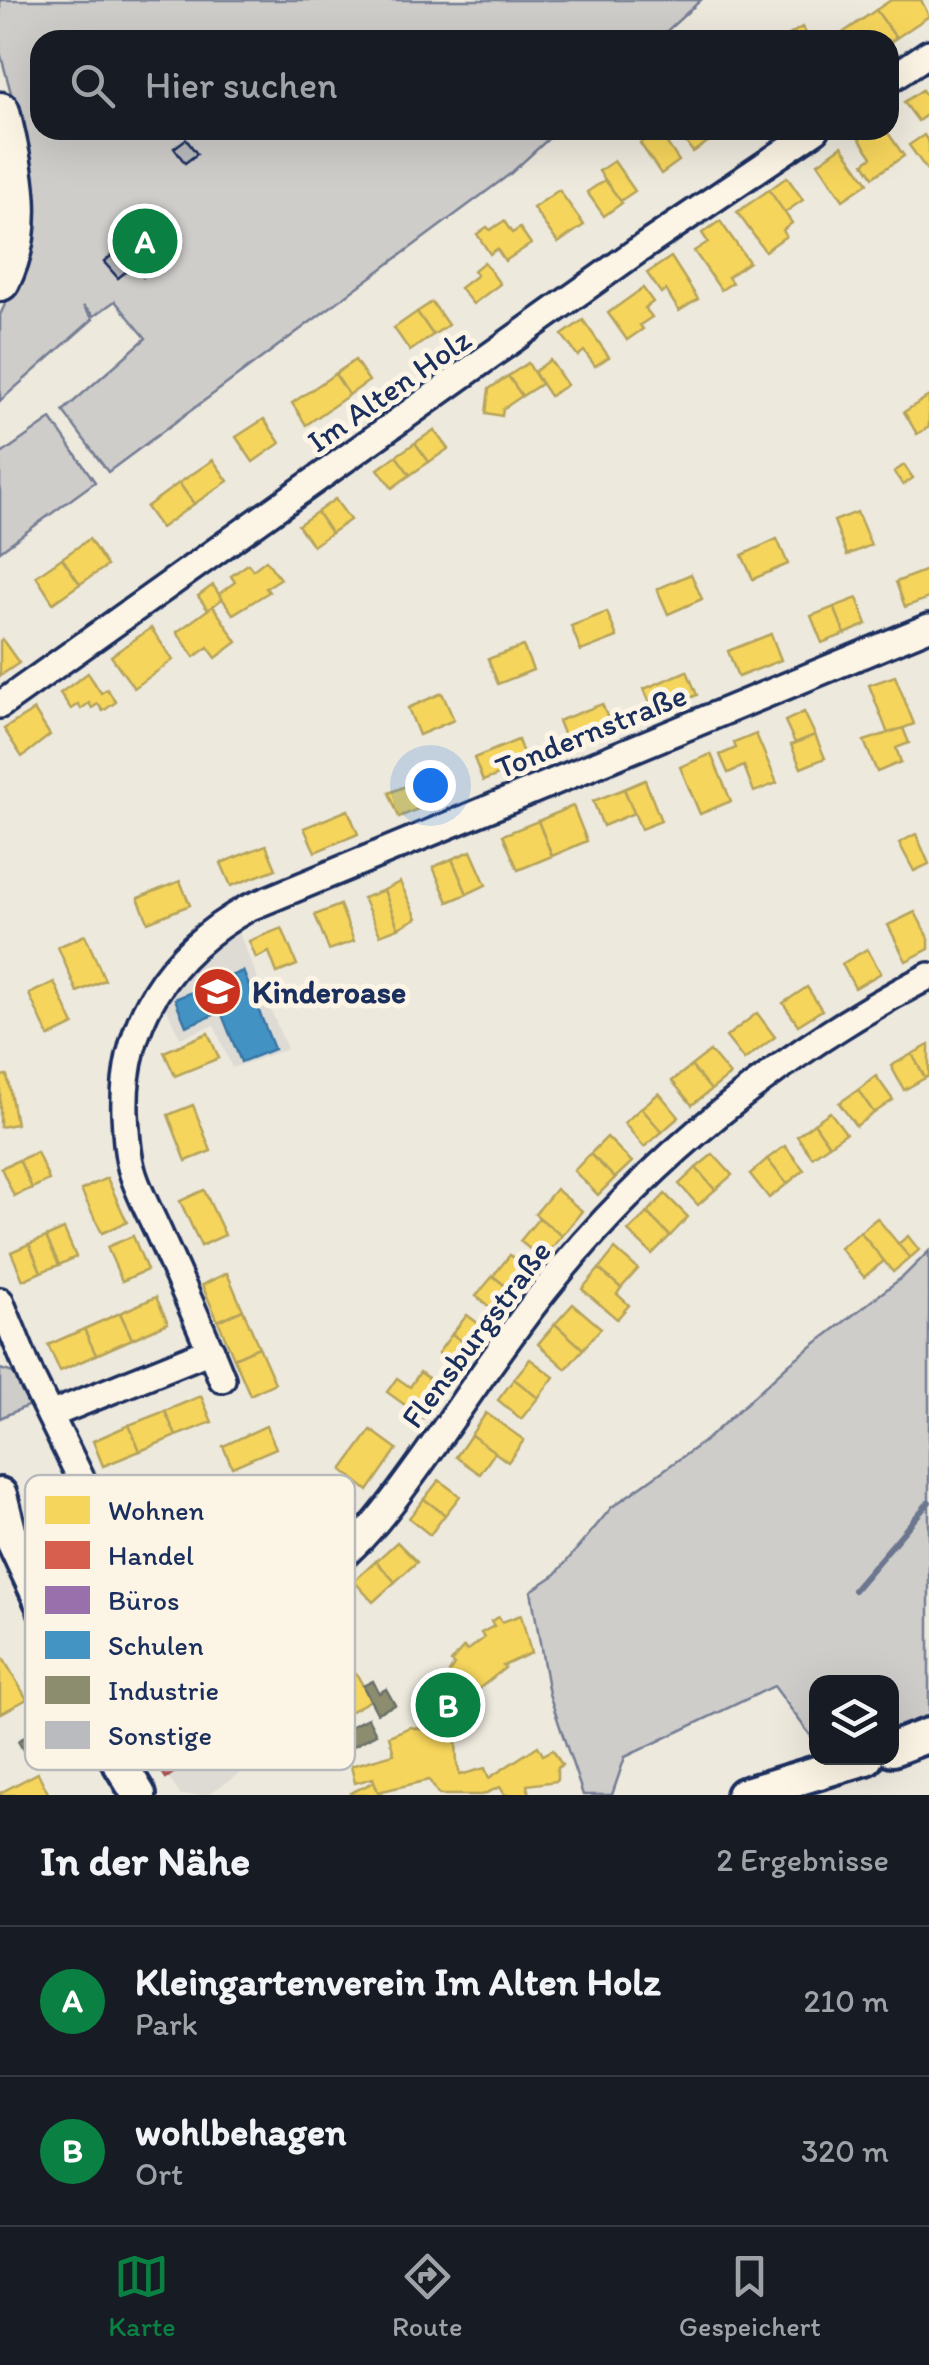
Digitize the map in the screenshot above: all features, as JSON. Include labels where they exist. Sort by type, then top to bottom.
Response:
[{"type":"highway","points":[[0,112],[16,193],[16,226],[12,256],[0,281]]},
{"type":"highway","points":[[0,175],[6,214],[0,260]]},
{"type":"main road","points":[[0,1494],[5,1529],[25,1569]]},
{"type":"main road","points":[[899,1746],[929,1735]]},
{"type":"main road","points":[[743,1795],[843,1765]]},
{"type":"main road","points":[[124,1770],[139,1795]]},
{"type":"street","points":[[899,74],[929,54]]},
{"type":"street","name":"Im Alten Holz","points":[[0,704],[637,251],[801,140]]},
{"type":"street","name":"Tondernstraße","points":[[222,1379],[132,1172],[126,1127],[124,1080],[137,1028],[159,986],[185,954],[226,920],[248,908],[929,627]]},
{"type":"street","name":"Flensburgstraße","points":[[355,1544],[384,1514],[544,1291],[591,1236],[684,1143],[789,1060],[929,976]]},
{"type":"street","points":[[0,1301],[8,1346],[79,1475]]},
{"type":"street","points":[[50,1416],[211,1350]]},
{"type":"shaded area","points":[[0,0],[701,0],[668,30],[30,30],[30,140],[547,140],[510,174],[108,472],[63,411],[146,338],[115,301],[94,316],[83,306],[93,319],[0,401],[0,315],[23,266],[18,119],[0,52]]},
{"type":"shaded area","points":[[51,419],[95,482],[0,551],[0,455]]},
{"type":"shaded area","name":"Kinderoase","points":[[238,931],[287,1049],[232,1068],[214,1025],[180,1038],[164,1003],[179,981]]},
{"type":"shaded area","points":[[929,1251],[929,1723],[899,1734],[899,1675],[809,1675],[809,1734],[774,1686],[625,1757],[612,1795],[583,1795],[549,1694],[531,1591],[556,1574],[612,1507],[706,1440],[790,1363],[904,1276]]},
{"type":"shaded area","points":[[0,1369],[17,1374],[32,1404],[0,1418]]},
{"type":"shaded area","points":[[164,1770],[246,1770],[207,1795],[180,1795]]},
{"type":"building: Wohnen","points":[[891,0],[921,0],[929,16],[899,36],[899,30],[890,30],[876,10]]},
{"type":"building: Wohnen","points":[[876,10],[890,30],[847,30]]},
{"type":"building: Wohnen","points":[[922,90],[929,100],[929,113],[918,121],[904,102]]},
{"type":"building: Wohnen","points":[[924,135],[929,143],[929,173],[909,145]]},
{"type":"building: Wohnen","points":[[665,140],[679,161],[661,174],[640,143]]},
{"type":"building: Wohnen","points":[[684,140],[711,140],[693,152]]},
{"type":"building: Wohnen","points":[[860,140],[893,140],[904,156],[873,177],[864,163],[872,157]]},
{"type":"building: Wohnen","points":[[842,146],[868,183],[843,200],[818,163]]},
{"type":"building: Wohnen","points":[[614,161],[635,191],[620,201],[599,171]]},
{"type":"building: Wohnen","points":[[787,177],[803,200],[784,213],[769,190]]},
{"type":"building: Wohnen","points":[[605,180],[622,203],[604,216],[587,192]]},
{"type":"building: Wohnen","points":[[559,190],[584,225],[558,243],[533,208]]},
{"type":"building: Wohnen","points":[[769,190],[792,223],[783,230],[786,236],[765,251],[737,212]]},
{"type":"building: Wohnen","points":[[504,221],[512,233],[520,228],[531,244],[505,261],[497,249],[490,254],[477,234]]},
{"type":"building: Wohnen","points":[[720,221],[749,262],[728,277],[732,283],[721,290],[694,251],[708,242],[702,233]]},
{"type":"building: Wohnen","points":[[671,257],[698,299],[679,311],[666,290],[661,293],[647,273]]},
{"type":"building: Wohnen","points":[[484,262],[500,284],[473,304],[460,288],[477,275],[473,271]]},
{"type":"building: Wohnen","points":[[643,288],[653,302],[645,308],[652,317],[627,340],[608,313]]},
{"type":"building: Wohnen","points":[[432,302],[448,325],[433,335],[417,312]]},
{"type":"building: Wohnen","points":[[417,312],[433,335],[410,351],[394,328]]},
{"type":"building: Wohnen","points":[[583,320],[609,357],[595,366],[584,351],[578,356],[562,335]]},
{"type":"building: Wohnen","points":[[355,360],[369,381],[349,395],[335,374]]},
{"type":"building: Wohnen","points":[[550,360],[567,385],[550,396],[534,372]]},
{"type":"building: Wohnen","points":[[528,363],[541,384],[522,396],[508,376]]},
{"type":"building: Wohnen","points":[[335,374],[349,395],[306,425],[292,403]]},
{"type":"building: Wohnen","points":[[508,376],[522,396],[503,409],[502,416],[486,413],[489,389]]},
{"type":"building: Wohnen","points":[[929,396],[929,427],[917,434],[904,412]]},
{"type":"building: Wohnen","points":[[264,419],[280,443],[253,462],[236,437]]},
{"type":"building: Wohnen","points":[[434,430],[448,449],[429,462],[415,443]]},
{"type":"building: Wohnen","points":[[415,443],[429,462],[410,475],[396,456]]},
{"type":"building: Wohnen","points":[[396,456],[410,475],[392,488],[378,469]]},
{"type":"building: Wohnen","points":[[213,460],[228,481],[194,504],[179,483]]},
{"type":"building: Wohnen","points":[[904,465],[913,478],[903,485],[894,472]]},
{"type":"building: Wohnen","points":[[179,483],[194,504],[161,528],[146,507]]},
{"type":"building: Wohnen","points":[[335,499],[350,520],[331,533],[317,512]]},
{"type":"building: Wohnen","points":[[317,512],[331,533],[313,546],[298,525]]},
{"type":"building: Wohnen","points":[[857,512],[871,545],[847,555],[834,521]]},
{"type":"building: Wohnen","points":[[89,539],[107,566],[80,584],[62,558]]},
{"type":"building: Wohnen","points":[[777,539],[788,564],[753,579],[742,555]]},
{"type":"building: Wohnen","points":[[62,558],[80,584],[53,603],[36,576]]},
{"type":"building: Wohnen","points":[[266,560],[280,579],[266,588],[269,592],[233,614],[219,594],[235,582],[231,576],[248,564],[253,570]]},
{"type":"building: Wohnen","points":[[929,569],[929,598],[905,607],[896,582]]},
{"type":"building: Wohnen","points":[[691,574],[702,599],[668,614],[657,589]]},
{"type":"building: Wohnen","points":[[213,585],[222,599],[208,610],[198,596]]},
{"type":"building: Wohnen","points":[[857,598],[867,624],[845,634],[834,607]]},
{"type":"building: Wohnen","points":[[213,606],[237,642],[216,658],[208,647],[194,657],[177,632]]},
{"type":"building: Wohnen","points":[[834,607],[845,634],[822,643],[811,616]]},
{"type":"building: Wohnen","points":[[607,612],[617,637],[581,651],[571,626]]},
{"type":"building: Wohnen","points":[[151,628],[173,660],[134,688],[111,656]]},
{"type":"building: Wohnen","points":[[771,634],[781,660],[738,677],[728,651]]},
{"type":"building: Wohnen","points":[[0,641],[19,663],[0,676]]},
{"type":"building: Wohnen","points":[[523,646],[533,670],[498,684],[488,659]]},
{"type":"building: Wohnen","points":[[687,671],[697,695],[654,713],[644,689]]},
{"type":"building: Wohnen","points":[[88,673],[101,693],[107,689],[116,702],[103,711],[98,704],[92,708],[89,703],[81,709],[78,704],[71,709],[60,693]]},
{"type":"building: Wohnen","points":[[895,676],[914,724],[888,734],[869,685]]},
{"type":"building: Wohnen","points":[[442,693],[454,720],[419,735],[408,708]]},
{"type":"building: Wohnen","points":[[602,704],[612,728],[568,746],[558,721]]},
{"type":"building: Wohnen","points":[[34,710],[50,735],[22,757],[4,729]]},
{"type":"building: Wohnen","points":[[804,712],[815,735],[795,743],[785,721]]},
{"type":"building: Wohnen","points":[[903,728],[909,743],[896,748],[901,762],[877,772],[864,741]]},
{"type":"building: Wohnen","points":[[756,734],[777,783],[754,792],[744,766],[728,773],[720,755],[736,748],[734,743]]},
{"type":"building: Wohnen","points":[[815,735],[825,758],[801,768],[791,745]]},
{"type":"building: Wohnen","points":[[518,740],[527,764],[483,781],[474,758]]},
{"type":"building: Wohnen","points":[[711,754],[731,801],[700,814],[680,767]]},
{"type":"building: Wohnen","points":[[432,775],[442,799],[399,817],[389,793]]},
{"type":"building: Wohnen","points":[[645,780],[661,821],[641,829],[624,789]]},
{"type":"building: Wohnen","points":[[624,789],[634,813],[603,826],[593,801]]},
{"type":"building: Wohnen","points":[[573,806],[587,841],[552,856],[538,821]]},
{"type":"building: Wohnen","points":[[348,810],[358,834],[315,852],[304,828]]},
{"type":"building: Wohnen","points":[[538,821],[552,856],[518,870],[503,835]]},
{"type":"building: Wohnen","points":[[916,834],[929,864],[914,871],[899,843]]},
{"type":"building: Wohnen","points":[[266,845],[276,869],[231,886],[221,863]]},
{"type":"building: Wohnen","points":[[471,851],[486,885],[467,894],[452,859]]},
{"type":"building: Wohnen","points":[[452,859],[467,894],[448,902],[433,867]]},
{"type":"building: Wohnen","points":[[180,881],[190,905],[148,922],[138,898]]},
{"type":"building: Wohnen","points":[[400,882],[417,918],[398,928],[384,890]]},
{"type":"building: Wohnen","points":[[384,890],[398,928],[380,935],[363,898]]},
{"type":"building: Wohnen","points":[[340,905],[354,941],[329,950],[315,915]]},
{"type":"building: Wohnen","points":[[915,912],[929,939],[929,949],[906,961],[888,925]]},
{"type":"building: Wohnen","points":[[282,928],[297,965],[277,973],[269,952],[256,958],[249,941]]},
{"type":"building: Wohnen","points":[[85,935],[105,980],[77,992],[58,947]]},
{"type":"building: Wohnen","points":[[867,949],[881,973],[855,988],[842,964]]},
{"type":"building: Wohnen","points":[[54,982],[74,1025],[49,1037],[29,994]]},
{"type":"building: Wohnen","points":[[807,987],[822,1010],[798,1025],[783,1003]]},
{"type":"building: Wohnen","points":[[757,1013],[775,1037],[744,1060],[726,1037]]},
{"type":"building: Wohnen","points":[[208,1033],[219,1058],[175,1076],[164,1052]]},
{"type":"building: Wohnen","points":[[929,1045],[929,1076],[925,1078],[912,1054]]},
{"type":"building: Wohnen","points":[[710,1051],[730,1075],[711,1090],[691,1066]]},
{"type":"building: Wohnen","points":[[912,1054],[925,1078],[904,1090],[891,1066]]},
{"type":"building: Wohnen","points":[[691,1066],[711,1090],[692,1105],[672,1081]]},
{"type":"building: Wohnen","points":[[7,1075],[16,1124],[0,1127],[0,1076]]},
{"type":"building: Wohnen","points":[[876,1076],[893,1100],[874,1113],[858,1090]]},
{"type":"building: Wohnen","points":[[858,1090],[874,1113],[856,1126],[839,1103]]},
{"type":"building: Wohnen","points":[[659,1093],[679,1117],[662,1132],[641,1108]]},
{"type":"building: Wohnen","points":[[193,1105],[211,1151],[186,1161],[168,1115]]},
{"type":"building: Wohnen","points":[[641,1108],[662,1132],[644,1147],[624,1123]]},
{"type":"building: Wohnen","points":[[830,1112],[846,1133],[829,1145],[814,1123]]},
{"type":"building: Wohnen","points":[[814,1123],[829,1145],[812,1157],[797,1136]]},
{"type":"building: Wohnen","points":[[607,1137],[632,1162],[615,1178],[590,1154]]},
{"type":"building: Wohnen","points":[[785,1146],[804,1170],[787,1184],[767,1159]]},
{"type":"building: Wohnen","points":[[37,1152],[49,1180],[32,1188],[19,1160]]},
{"type":"building: Wohnen","points":[[590,1154],[615,1178],[598,1195],[574,1171]]},
{"type":"building: Wohnen","points":[[713,1154],[732,1175],[715,1190],[696,1168]]},
{"type":"building: Wohnen","points":[[767,1159],[787,1184],[769,1198],[750,1174]]},
{"type":"building: Wohnen","points":[[19,1160],[32,1188],[14,1196],[1,1168]]},
{"type":"building: Wohnen","points":[[696,1168],[715,1190],[698,1205],[679,1184]]},
{"type":"building: Wohnen","points":[[107,1178],[127,1222],[102,1233],[81,1190]]},
{"type":"building: Wohnen","points":[[556,1189],[582,1211],[562,1236],[535,1214]]},
{"type":"building: Wohnen","points":[[204,1190],[225,1235],[201,1246],[180,1201]]},
{"type":"building: Wohnen","points":[[665,1194],[688,1217],[670,1236],[647,1213]]},
{"type":"building: Wohnen","points":[[647,1213],[670,1236],[652,1254],[628,1231]]},
{"type":"building: Wohnen","points":[[539,1218],[562,1236],[542,1259],[520,1241]]},
{"type":"building: Wohnen","points":[[877,1218],[910,1258],[893,1272],[860,1232]]},
{"type":"building: Wohnen","points":[[64,1229],[76,1257],[59,1265],[46,1237]]},
{"type":"building: Wohnen","points":[[860,1232],[884,1261],[864,1277],[840,1248]]},
{"type":"building: Wohnen","points":[[133,1236],[147,1270],[122,1281],[107,1247]]},
{"type":"building: Wohnen","points":[[908,1236],[919,1250],[910,1258],[898,1244]]},
{"type":"building: Wohnen","points":[[46,1237],[59,1265],[41,1272],[29,1244]]},
{"type":"building: Wohnen","points":[[29,1244],[41,1272],[23,1280],[11,1252]]},
{"type":"building: Wohnen","points":[[615,1249],[638,1269],[621,1288],[599,1269]]},
{"type":"building: Wohnen","points":[[510,1255],[532,1271],[514,1293],[493,1276]]},
{"type":"building: Wohnen","points":[[599,1269],[621,1288],[617,1294],[629,1305],[617,1319],[582,1289]]},
{"type":"building: Wohnen","points":[[227,1273],[243,1310],[218,1321],[202,1285]]},
{"type":"building: Wohnen","points":[[493,1276],[514,1293],[498,1314],[476,1296]]},
{"type":"building: Wohnen","points":[[156,1297],[168,1323],[132,1339],[120,1313]]},
{"type":"building: Wohnen","points":[[573,1304],[601,1328],[583,1349],[555,1324]]},
{"type":"building: Wohnen","points":[[243,1310],[259,1347],[234,1358],[218,1321]]},
{"type":"building: Wohnen","points":[[120,1313],[132,1339],[96,1355],[84,1329]]},
{"type":"building: Wohnen","points":[[467,1315],[487,1330],[472,1349],[452,1334]]},
{"type":"building: Wohnen","points":[[555,1324],[583,1349],[566,1369],[538,1344]]},
{"type":"building: Wohnen","points":[[84,1329],[96,1355],[60,1371],[48,1345]]},
{"type":"building: Wohnen","points":[[452,1334],[472,1349],[457,1368],[438,1353]]},
{"type":"building: Wohnen","points":[[259,1347],[275,1383],[250,1395],[234,1358]]},
{"type":"building: Wohnen","points":[[530,1359],[554,1377],[538,1398],[514,1379]]},
{"type":"building: Wohnen","points":[[420,1372],[444,1390],[423,1418],[387,1392],[397,1378],[410,1387]]},
{"type":"building: Wohnen","points":[[514,1379],[538,1398],[521,1419],[498,1400]]},
{"type":"building: Wohnen","points":[[201,1396],[212,1422],[176,1436],[165,1411]]},
{"type":"building: Wohnen","points":[[165,1411],[176,1436],[140,1451],[129,1425]]},
{"type":"building: Wohnen","points":[[486,1413],[524,1440],[508,1462],[471,1435]]},
{"type":"building: Wohnen","points":[[129,1425],[140,1451],[103,1466],[93,1441]]},
{"type":"building: Wohnen","points":[[266,1426],[276,1448],[232,1467],[223,1446]]},
{"type":"building: Wohnen","points":[[371,1430],[397,1449],[368,1491],[355,1480],[355,1475],[342,1470]]},
{"type":"building: Wohnen","points":[[471,1435],[495,1452],[480,1474],[456,1457]]},
{"type":"building: Wohnen","points":[[439,1480],[460,1496],[445,1515],[424,1499]]},
{"type":"building: Wohnen","points":[[424,1499],[445,1515],[430,1535],[409,1518]]},
{"type":"building: Wohnen","points":[[397,1542],[417,1562],[395,1582],[376,1561]]},
{"type":"building: Wohnen","points":[[376,1561],[395,1582],[373,1602],[355,1580]]},
{"type":"building: Wohnen","points":[[521,1615],[531,1653],[503,1666],[481,1687],[472,1705],[467,1702],[456,1740],[460,1775],[485,1768],[489,1778],[538,1746],[543,1755],[553,1750],[562,1765],[557,1768],[557,1781],[527,1785],[529,1795],[505,1795],[500,1787],[482,1795],[439,1795],[429,1780],[378,1792],[373,1778],[355,1783],[352,1770],[355,1765],[394,1754],[389,1736],[410,1727],[425,1730],[433,1699],[454,1665],[451,1662],[464,1647],[467,1651],[484,1638],[481,1633],[494,1626],[491,1621],[499,1617],[502,1622]]},
{"type":"building: Wohnen","points":[[0,1653],[25,1700],[0,1714]]},
{"type":"building: Wohnen","points":[[355,1674],[371,1700],[355,1709]]},
{"type":"building: Wohnen","points":[[38,1773],[49,1795],[0,1795],[0,1793]]},
{"type":"building: Wohnen","points":[[374,1782],[378,1792],[385,1795],[351,1795],[350,1793]]},
{"type":"building: Handel","points":[[161,1770],[178,1770],[166,1778]]},
{"type":"building: Schulen","points":[[243,971],[274,1049],[241,1062],[221,1012],[186,1026],[175,999]]},
{"type":"building: Industrie","points":[[373,1681],[379,1693],[386,1689],[395,1705],[377,1713],[363,1686]]},
{"type":"building: Industrie","points":[[368,1718],[376,1734],[355,1745],[355,1724]]},
{"type":"building: Sonstige","points":[[187,140],[197,154],[185,163],[174,148]]},
{"type":"building: Sonstige","points":[[129,240],[153,267],[143,277],[133,266],[118,278],[104,262]]},
{"type":"waterway","points":[[854,1590],[929,1502]]},
{"type":"place","name":"Kleingartenverein Im Alten Holz","points":[[145,241]]},
{"type":"place","name":"Kinderoase","points":[[217,992]]},
{"type":"place","name":"wohlbehagen","points":[[448,1705]]}]
